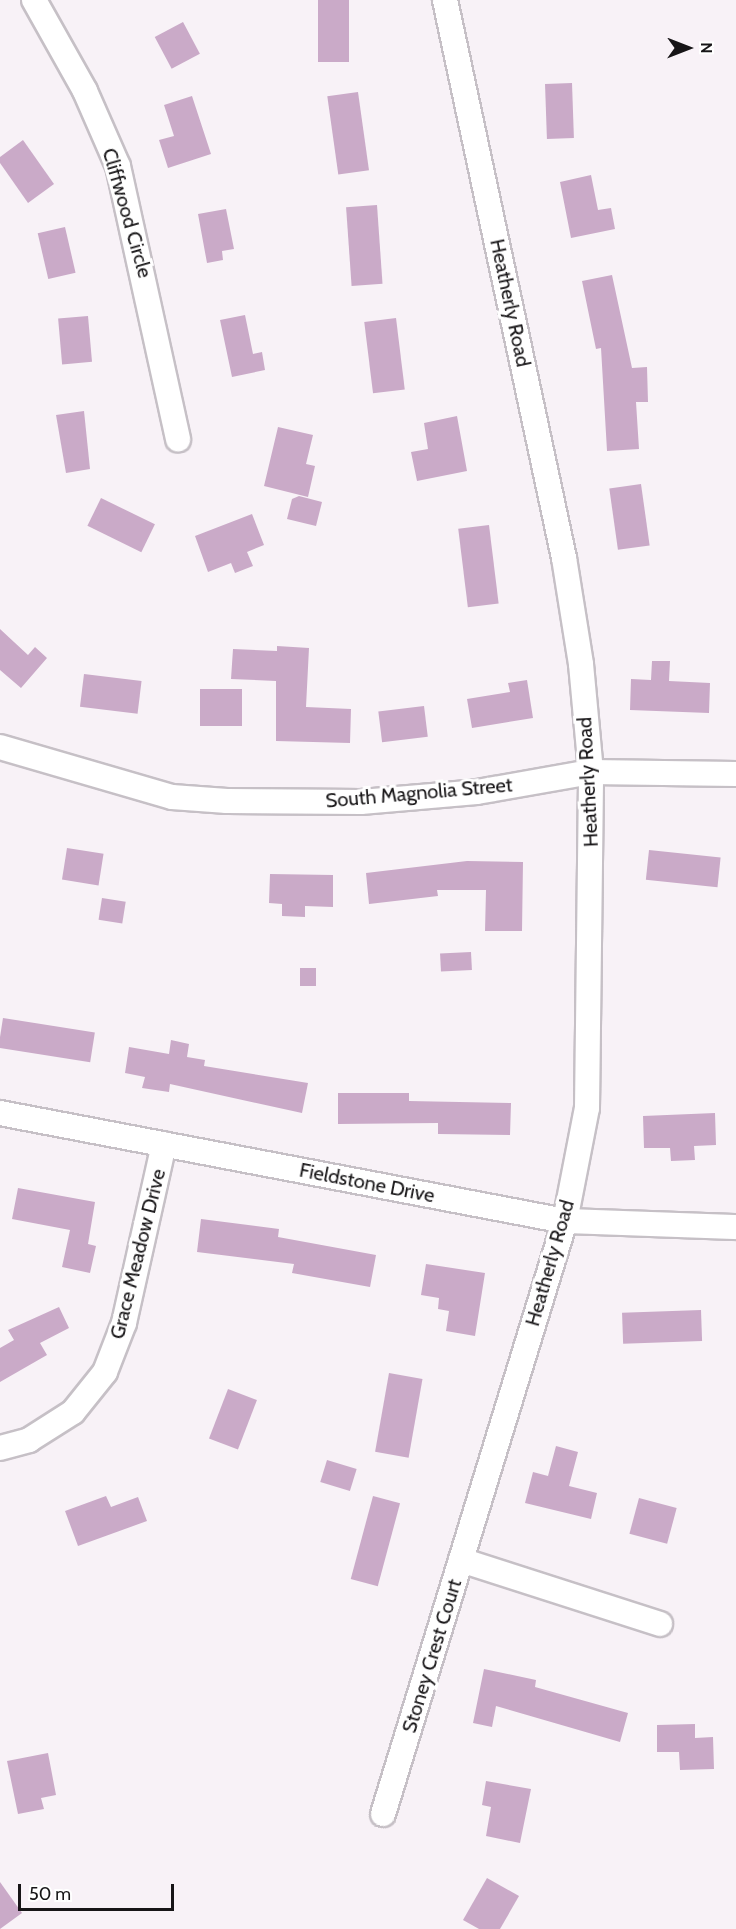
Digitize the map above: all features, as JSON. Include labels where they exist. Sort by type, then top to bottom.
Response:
[{"type":"street","name":"Cliffwood Circle","points":[[34,0],[85,91],[118,166],[178,440]]},
{"type":"street","name":"Heatherly Road","points":[[445,0],[564,558],[591,772],[587,1108],[565,1221],[461,1560]]},
{"type":"street","name":"South Magnolia Street","points":[[0,747],[172,797],[227,801],[372,801],[477,792],[591,772],[736,774]]},
{"type":"street","name":"Fieldstone Drive","points":[[0,1113],[565,1221],[736,1227]]},
{"type":"street","name":"Grace Meadow Drive","points":[[0,1448],[29,1440],[73,1412],[105,1372],[124,1323],[164,1144]]},
{"type":"street","name":"Stoney Crest Court","points":[[384,1814],[461,1560],[660,1624]]},
{"type":"building","points":[[318,0],[349,0],[349,62],[318,62]]},
{"type":"building","points":[[183,22],[200,54],[172,69],[155,37]]},
{"type":"building","points":[[572,83],[574,138],[547,139],[545,84]]},
{"type":"building","points":[[358,92],[369,170],[338,175],[327,96]]},
{"type":"building","points":[[192,96],[211,154],[168,168],[159,140],[174,136],[164,105]]},
{"type":"building","points":[[23,140],[54,184],[28,203],[0,163],[0,157]]},
{"type":"building","points":[[591,175],[598,210],[611,208],[615,229],[571,238],[560,182]]},
{"type":"building","points":[[377,205],[383,284],[352,286],[346,207]]},
{"type":"building","points":[[226,209],[234,249],[222,251],[223,260],[207,263],[198,214]]},
{"type":"building","points":[[65,227],[76,273],[48,279],[38,233]]},
{"type":"building","points":[[612,275],[632,368],[647,367],[648,402],[636,402],[639,449],[607,451],[601,348],[596,349],[582,281]]},
{"type":"building","points":[[245,315],[253,354],[262,352],[265,370],[232,377],[220,320]]},
{"type":"building","points":[[88,316],[92,362],[62,364],[58,319]]},
{"type":"building","points":[[396,318],[405,389],[373,393],[364,322]]},
{"type":"building","points":[[84,411],[90,469],[66,473],[56,415]]},
{"type":"building","points":[[457,416],[467,471],[417,481],[411,452],[428,449],[424,423]]},
{"type":"building","points":[[278,427],[313,435],[306,464],[315,466],[308,497],[264,486]]},
{"type":"building","points":[[641,484],[650,545],[618,550],[609,488]]},
{"type":"building","points":[[299,496],[322,502],[316,526],[287,519],[292,499]]},
{"type":"building","points":[[101,498],[155,524],[141,552],[87,526]]},
{"type":"building","points":[[252,514],[264,545],[247,552],[253,566],[235,573],[231,563],[208,572],[195,536]]},
{"type":"building","points":[[489,525],[499,603],[468,607],[458,529]]},
{"type":"building","points":[[0,629],[28,655],[35,647],[47,658],[21,688],[0,670]]},
{"type":"building","points":[[277,646],[309,648],[306,707],[351,709],[350,743],[276,741],[276,681],[231,679],[233,649],[277,651]]},
{"type":"building","points":[[652,661],[670,661],[669,681],[710,683],[709,713],[630,710],[631,679],[651,680]]},
{"type":"building","points":[[84,674],[142,681],[138,714],[80,707]]},
{"type":"building","points":[[527,680],[533,718],[472,728],[467,699],[510,692],[508,683]]},
{"type":"building","points":[[200,689],[242,689],[242,726],[200,726]]},
{"type":"building","points":[[424,706],[428,737],[382,742],[378,712]]},
{"type":"building","points":[[67,848],[104,854],[99,885],[62,880]]},
{"type":"building","points":[[649,850],[721,858],[717,887],[646,880]]},
{"type":"building","points":[[467,861],[523,862],[522,931],[485,931],[486,890],[437,890],[438,896],[369,904],[366,873]]},
{"type":"building","points":[[270,874],[333,875],[333,907],[305,906],[305,917],[282,916],[282,904],[269,903]]},
{"type":"building","points":[[102,898],[126,902],[122,923],[99,920]]},
{"type":"building","points":[[471,952],[472,970],[441,972],[440,954]]},
{"type":"building","points":[[300,968],[316,968],[316,986],[300,986]]},
{"type":"building","points":[[3,1018],[95,1033],[90,1062],[0,1048]]},
{"type":"building","points":[[171,1040],[189,1044],[187,1057],[205,1060],[204,1066],[308,1083],[302,1113],[170,1084],[169,1092],[142,1088],[145,1077],[125,1073],[129,1047],[169,1054]]},
{"type":"building","points":[[338,1093],[409,1093],[409,1101],[511,1103],[510,1135],[438,1134],[438,1123],[338,1124]]},
{"type":"building","points":[[715,1113],[716,1145],[694,1146],[695,1160],[671,1161],[670,1148],[644,1148],[643,1116]]},
{"type":"building","points":[[18,1188],[95,1202],[88,1244],[96,1246],[90,1273],[62,1267],[70,1230],[12,1219]]},
{"type":"building","points":[[201,1219],[279,1229],[278,1237],[376,1255],[370,1287],[292,1273],[294,1264],[197,1252]]},
{"type":"building","points":[[426,1264],[485,1273],[475,1336],[446,1331],[449,1311],[438,1309],[439,1298],[421,1295]]},
{"type":"building","points":[[59,1307],[69,1328],[40,1343],[47,1355],[0,1382],[0,1348],[14,1340],[8,1330]]},
{"type":"building","points":[[701,1310],[702,1341],[623,1344],[622,1313]]},
{"type":"building","points":[[389,1373],[422,1379],[409,1458],[375,1452]]},
{"type":"building","points":[[228,1389],[257,1400],[238,1450],[209,1438]]},
{"type":"building","points":[[556,1446],[578,1452],[569,1486],[597,1493],[591,1519],[525,1503],[533,1472],[548,1476]]},
{"type":"building","points":[[327,1460],[357,1469],[350,1491],[320,1482]]},
{"type":"building","points":[[106,1496],[111,1507],[138,1497],[147,1521],[78,1546],[65,1511]]},
{"type":"building","points":[[373,1496],[400,1503],[378,1586],[351,1579]]},
{"type":"building","points":[[639,1498],[677,1508],[667,1544],[629,1534]]},
{"type":"building","points":[[484,1669],[536,1680],[535,1687],[628,1713],[620,1742],[496,1706],[492,1727],[473,1723]]},
{"type":"building","points":[[695,1724],[695,1738],[713,1737],[714,1769],[680,1770],[679,1752],[657,1752],[657,1725]]},
{"type":"building","points":[[48,1753],[56,1795],[41,1798],[44,1809],[18,1814],[7,1761]]},
{"type":"building","points":[[486,1781],[531,1789],[520,1843],[486,1836],[491,1807],[482,1805]]},
{"type":"building","points":[[487,1878],[519,1896],[500,1929],[479,1929],[463,1920]]},
{"type":"building","points":[[0,1882],[22,1913],[0,1929]]}]
